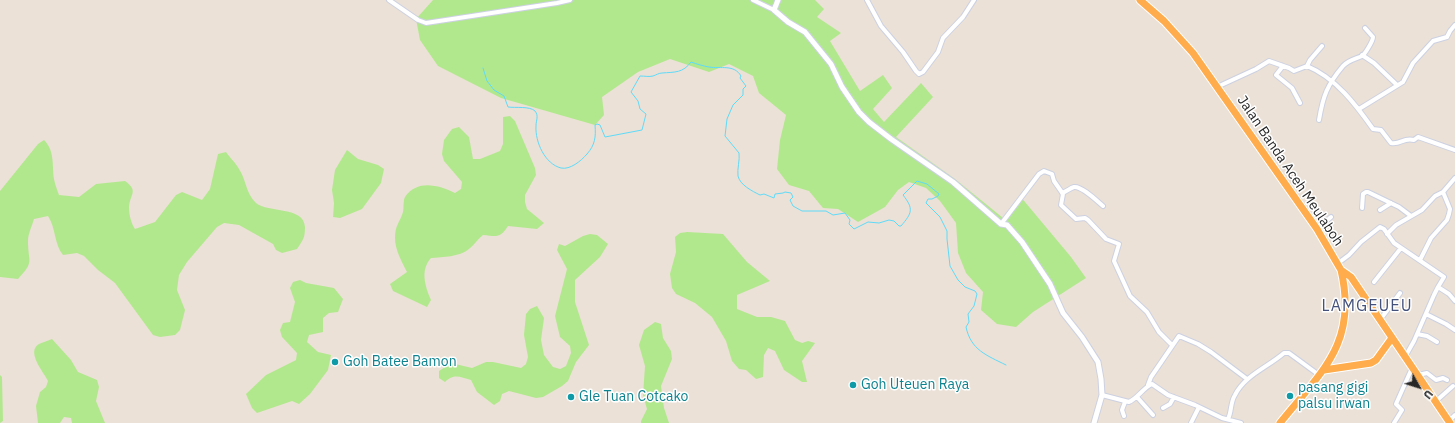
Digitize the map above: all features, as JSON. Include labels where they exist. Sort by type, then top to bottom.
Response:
[{"type":"highway","name":"Jalan Banda Aceh Meulaboh","points":[[1140,0],[1164,21],[1186,44],[1317,229],[1339,267],[1351,277],[1449,422]]},
{"type":"highway","points":[[1280,423],[1321,373],[1336,350],[1343,330],[1345,316],[1344,286],[1339,267]]},
{"type":"highway","points":[[1321,373],[1376,360],[1392,338]]},
{"type":"street","points":[[389,0],[418,20],[426,23],[570,0]]},
{"type":"street","points":[[753,0],[774,10],[788,22],[806,32],[831,64],[842,87],[859,112],[869,122],[953,182],[1001,224],[1007,226],[1022,242],[1050,284],[1063,313],[1090,348],[1098,362],[1102,395],[1094,423]]},
{"type":"street","points":[[774,10],[778,0]]},
{"type":"street","points":[[867,0],[882,26],[919,74],[938,52],[943,38],[963,17],[974,0]]},
{"type":"street","points":[[1359,109],[1404,81],[1413,63],[1429,45],[1434,40],[1447,37],[1455,26]]},
{"type":"street","points":[[1362,56],[1374,39],[1365,28]]},
{"type":"street","points":[[1217,87],[1256,69],[1269,61],[1295,72],[1307,66],[1322,46]]},
{"type":"street","points":[[1319,120],[1322,100],[1331,81],[1347,62],[1355,57],[1362,56],[1374,63],[1397,85]]},
{"type":"street","points":[[1283,66],[1276,75],[1292,88],[1300,102]]},
{"type":"street","points":[[1307,66],[1331,81],[1359,109],[1373,129],[1381,130],[1392,144],[1407,139],[1414,140],[1418,137],[1455,150]]},
{"type":"street","points":[[1001,224],[1042,172],[1047,171],[1052,174],[1054,181],[1063,194],[1061,205],[1074,217],[1088,220],[1106,239],[1119,244],[1114,261],[1130,296],[1148,312],[1159,332],[1172,345]]},
{"type":"street","points":[[1387,234],[1396,225],[1422,210],[1435,196],[1444,192],[1455,178]]},
{"type":"street","points":[[1062,193],[1077,188],[1088,193],[1102,206]]},
{"type":"street","points":[[1362,208],[1363,194],[1366,192],[1399,207],[1411,216]]},
{"type":"street","points":[[1420,260],[1431,238],[1447,220],[1450,209],[1444,192]]},
{"type":"street","points":[[1380,210],[1390,203]]},
{"type":"street","points":[[1317,229],[1331,218]]},
{"type":"street","points":[[1339,267],[1361,242],[1378,228],[1381,228],[1392,242],[1444,277],[1434,294],[1418,334],[1405,357]]},
{"type":"street","points":[[1374,282],[1401,248]]},
{"type":"street","points":[[1438,287],[1449,294],[1455,302]]},
{"type":"street","points":[[1380,320],[1400,293]]},
{"type":"street","points":[[1426,314],[1455,330]]},
{"type":"street","points":[[1418,334],[1437,342]]},
{"type":"street","points":[[1102,395],[1126,402],[1132,401],[1148,385],[1151,377],[1179,336],[1198,344],[1247,379]]},
{"type":"street","points":[[1228,419],[1231,413],[1231,405],[1234,395],[1247,379],[1287,352],[1321,373]]},
{"type":"street","points":[[1394,423],[1402,410],[1396,404],[1412,368]]},
{"type":"street","points":[[1418,375],[1427,373],[1436,380],[1443,378],[1447,380]]},
{"type":"street","points":[[1148,385],[1152,384],[1168,395],[1222,418],[1241,423]]},
{"type":"street","points":[[1435,402],[1453,386]]},
{"type":"street","points":[[1137,397],[1153,416]]},
{"type":"street","points":[[1163,408],[1170,404],[1174,397]]},
{"type":"street","points":[[1124,416],[1122,410],[1126,402]]},
{"type":"street","points":[[1191,423],[1199,407]]},
{"type":"street","points":[[1449,422],[1455,415]]},
{"type":"green space","points":[[433,0],[815,0],[824,9],[817,17],[841,33],[830,41],[860,91],[883,75],[892,88],[873,109],[884,122],[921,83],[933,97],[896,137],[955,179],[1003,218],[1020,196],[1071,257],[1086,278],[1033,312],[1016,327],[997,324],[981,310],[983,292],[966,273],[958,253],[956,223],[940,201],[926,188],[909,182],[898,190],[885,207],[858,222],[838,209],[823,208],[809,191],[789,185],[777,169],[780,140],[786,115],[759,93],[753,76],[729,64],[709,72],[670,59],[638,72],[602,97],[604,115],[595,125],[501,98],[438,66],[420,40],[416,19]]},
{"type":"green space","points":[[510,116],[515,121],[535,168],[536,175],[525,195],[527,209],[544,223],[537,229],[508,226],[500,235],[483,235],[469,249],[461,254],[431,258],[425,273],[425,284],[431,300],[427,307],[393,291],[390,284],[407,272],[397,251],[395,242],[395,234],[403,212],[405,197],[410,191],[428,185],[455,193],[461,189],[462,182],[444,161],[442,154],[444,140],[452,129],[459,127],[469,137],[473,159],[480,159],[500,151],[503,144],[503,117]]},
{"type":"green space","points":[[44,140],[50,149],[54,179],[59,195],[79,197],[96,184],[125,181],[132,187],[133,190],[129,210],[131,222],[135,229],[155,222],[176,195],[182,192],[202,200],[210,189],[218,154],[226,152],[238,167],[250,195],[256,203],[299,216],[303,220],[305,234],[297,249],[282,253],[276,250],[273,244],[239,225],[224,223],[217,227],[187,262],[179,275],[177,290],[185,310],[180,330],[175,335],[160,337],[153,335],[115,283],[98,270],[84,256],[77,253],[63,255],[58,246],[51,221],[48,216],[34,219],[28,238],[29,265],[27,269],[18,279],[0,277],[0,191],[38,144]]},
{"type":"green space","points":[[347,150],[358,159],[378,165],[384,169],[381,183],[362,209],[340,218],[333,217],[334,203],[332,190],[335,170]]},
{"type":"green space","points":[[680,233],[723,234],[747,262],[770,281],[737,295],[737,309],[757,317],[771,317],[785,321],[795,340],[802,343],[808,341],[815,343],[802,361],[807,382],[802,382],[784,370],[775,351],[768,348],[764,355],[763,377],[756,379],[746,370],[739,369],[732,361],[726,341],[712,317],[695,303],[676,294],[672,288],[670,274],[676,252],[675,237]]},
{"type":"green space","points":[[590,234],[597,235],[608,244],[600,257],[575,280],[575,302],[589,345],[576,362],[568,381],[543,397],[536,398],[509,391],[502,394],[500,401],[494,405],[477,392],[471,380],[460,377],[451,377],[445,382],[439,378],[439,371],[451,363],[472,368],[486,362],[493,362],[521,368],[526,364],[528,357],[524,335],[526,314],[530,309],[537,306],[544,318],[541,340],[544,355],[553,367],[560,369],[566,366],[571,353],[570,346],[560,337],[555,316],[567,269],[557,250],[559,244],[565,246],[583,236]]},
{"type":"green space","points":[[300,280],[306,283],[334,288],[343,299],[338,312],[329,313],[323,318],[323,332],[309,335],[307,342],[318,352],[331,355],[328,370],[310,394],[299,404],[292,401],[257,413],[252,408],[246,394],[266,375],[296,360],[297,353],[282,337],[280,330],[283,323],[290,322],[295,302],[290,288],[293,282]]},
{"type":"green space","points":[[655,322],[661,324],[663,338],[671,351],[672,359],[661,386],[664,408],[669,423],[641,423],[647,409],[643,395],[645,366],[639,345],[644,330]]},
{"type":"green space","points":[[52,339],[71,360],[78,372],[97,380],[99,387],[96,401],[105,423],[72,423],[71,418],[64,417],[60,423],[38,423],[36,406],[40,392],[46,387],[48,381],[37,362],[34,352],[35,347],[39,344]]},
{"type":"green space","points":[[0,375],[2,377],[3,421],[0,423]]},
{"type":"waterway","points":[[483,68],[487,81],[494,90],[504,96],[508,107],[533,109],[535,111],[537,116],[537,139],[542,152],[550,162],[561,168],[568,168],[579,162],[590,151],[594,141],[595,125],[597,124],[600,125],[605,137],[642,130],[646,114],[640,109],[638,101],[631,92],[640,76],[651,76],[682,70],[691,62],[702,66],[731,68],[735,70],[741,76],[740,78],[746,86],[743,89],[743,95],[733,105],[727,119],[725,136],[739,153],[738,176],[741,182],[753,192],[760,195],[764,194],[774,198],[775,194],[785,192],[791,193],[793,197],[790,200],[793,206],[802,211],[826,211],[833,215],[845,213],[850,220],[849,224],[854,229],[868,222],[879,223],[889,220],[894,221],[901,226],[908,218],[910,211],[909,204],[903,195],[917,181],[927,184],[939,194],[932,199],[928,199],[926,203],[940,217],[947,231],[950,266],[958,280],[965,287],[975,291],[977,294],[974,306],[968,314],[969,322],[966,327],[968,335],[980,351],[1006,365]]},
{"type":"place","name":"Goh Batee Bamon","points":[[335,362]]},
{"type":"place","name":"Goh Uteuen Raya","points":[[853,385]]},
{"type":"place","name":"pasang gigi palsu irwan","points":[[1290,396]]},
{"type":"place","name":"Gle Tuan Cotcako","points":[[571,397]]},
{"type":"district","name":"LAMGEUEU","points":[[1367,306]]}]
